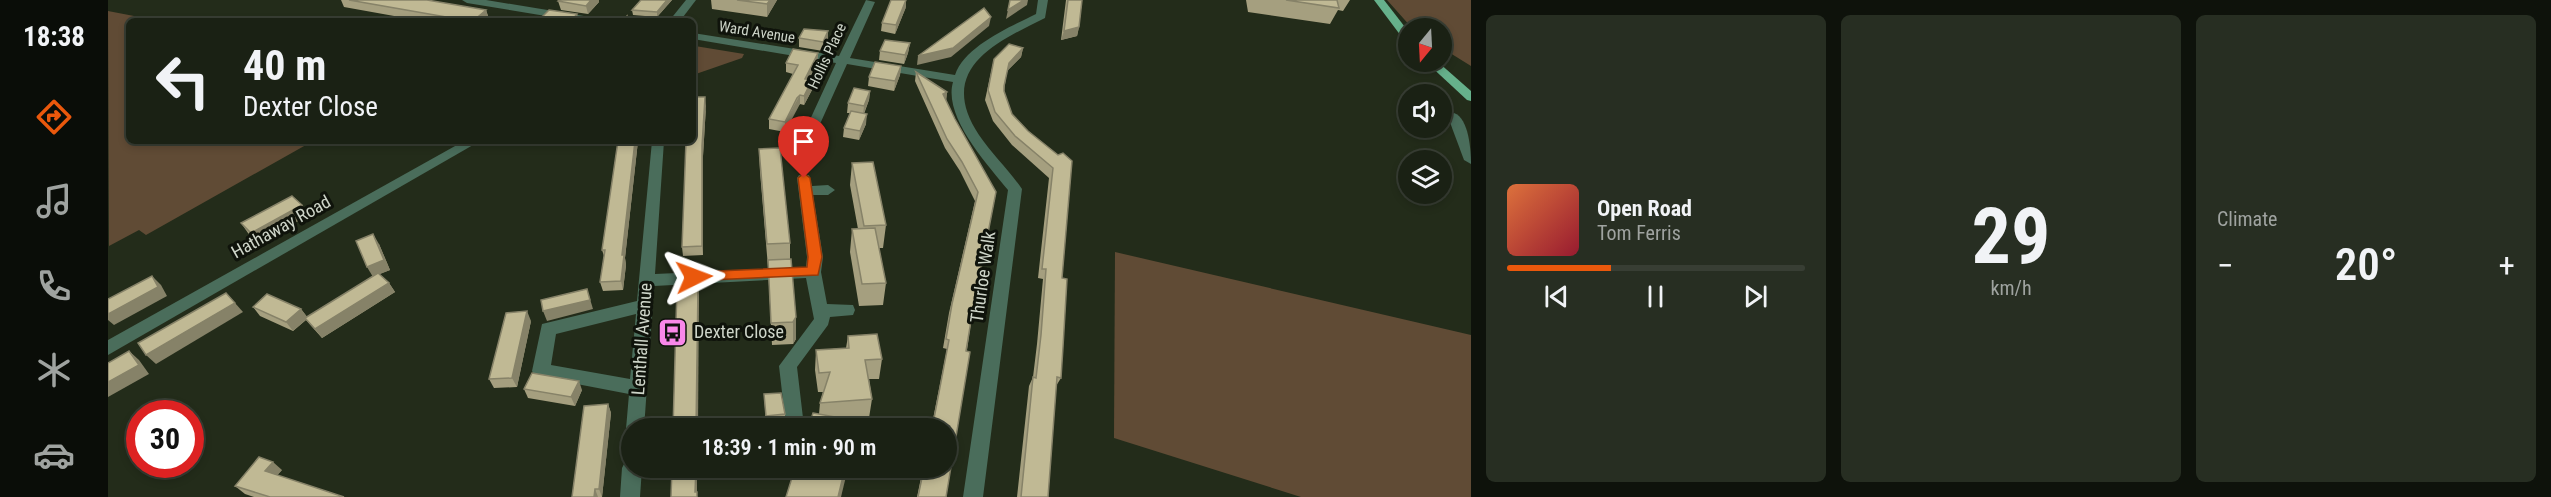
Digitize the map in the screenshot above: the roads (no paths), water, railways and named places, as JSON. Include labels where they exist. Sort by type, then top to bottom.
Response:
[{"type":"main road","points":[[1379,0],[1398,25]]},
{"type":"main road","points":[[1443,72],[1471,97]]},
{"type":"street","points":[[467,0],[578,18]]},
{"type":"street","points":[[531,10],[540,0]]},
{"type":"street","points":[[677,18],[692,0]]},
{"type":"street","points":[[958,79],[962,68],[982,46],[1005,32],[1041,16],[1043,0]]},
{"type":"street","name":"Hollis Place","points":[[814,124],[870,2]]},
{"type":"street","name":"Ward Avenue","points":[[696,36],[958,79]]},
{"type":"street","name":"Thurloe Walk","points":[[958,79],[959,106],[965,124],[988,157],[1015,189],[973,497]]},
{"type":"street","points":[[1461,125],[1471,160]]},
{"type":"street","name":"Hathaway Road","points":[[108,348],[469,144]]},
{"type":"street","name":"Lenthall Avenue","points":[[636,418],[658,144]]},
{"type":"street","points":[[794,418],[788,366],[822,320],[813,272],[815,257],[805,184],[828,190]]},
{"type":"street","points":[[646,279],[813,272]]},
{"type":"street","points":[[639,388],[541,371],[548,329],[645,305]]},
{"type":"street","points":[[820,311],[847,310]]},
{"type":"street","points":[[630,497],[631,478]]},
{"type":"place","name":"Dexter Close","points":[[673,332]]}]
